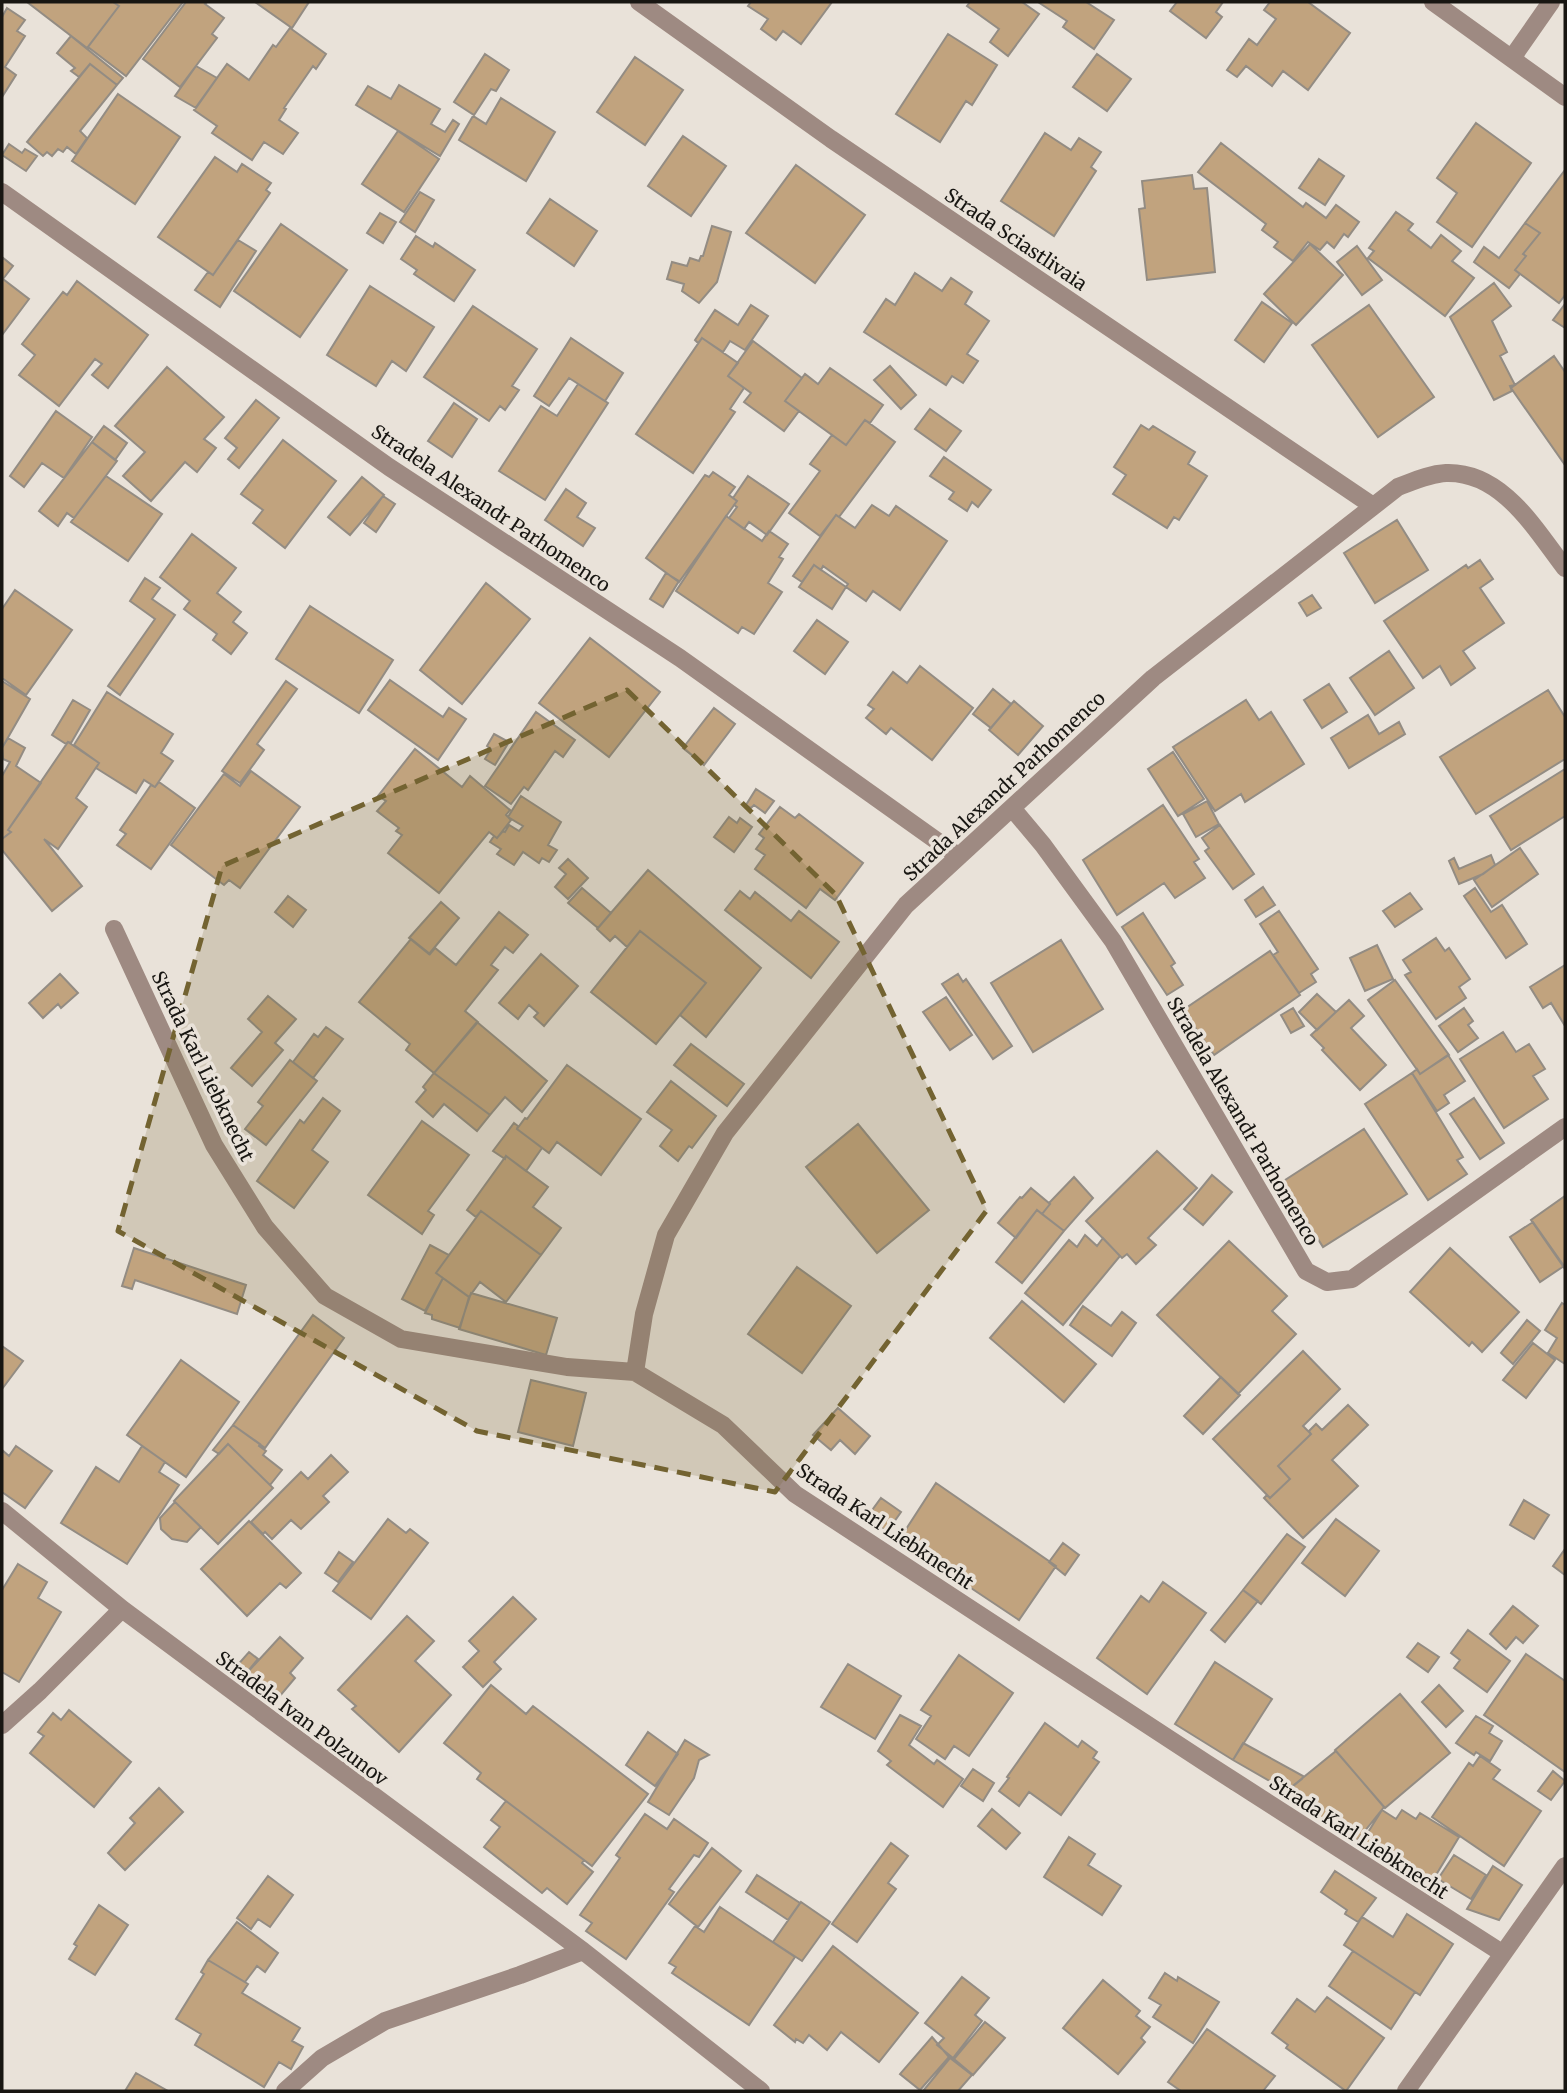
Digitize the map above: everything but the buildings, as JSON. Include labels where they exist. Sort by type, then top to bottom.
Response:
[{"type":"street","name":"Strada Sciastlivaia","points":[[639,2],[831,139],[1373,506]]},
{"type":"street","points":[[1433,2],[1565,97]]},
{"type":"street","points":[[1512,58],[1550,2]]},
{"type":"street","name":"Stradela Alexandr Parhomenco","points":[[2,192],[389,467],[680,658],[958,856]]},
{"type":"street","name":"Strada Alexandr Parhomenco","points":[[635,1372],[645,1314],[666,1235],[725,1133],[906,905],[1153,678],[1398,487],[1433,474],[1466,476],[1490,484],[1516,506],[1565,568]]},
{"type":"street","name":"Stradela Alexandr Parhomenco","points":[[1012,808],[1043,845],[1113,941],[1306,1271],[1327,1282],[1352,1279],[1565,1126]]},
{"type":"street","name":"Strada Karl Liebknecht","points":[[114,929],[214,1145],[265,1227],[325,1296],[401,1339],[566,1367],[635,1372],[723,1425],[795,1494],[1502,1953]]},
{"type":"street","name":"Stradela Ivan Polzunov","points":[[2,1511],[122,1609],[583,1951],[761,2091]]},
{"type":"street","points":[[2,1725],[122,1609]]},
{"type":"street","points":[[1406,2091],[1565,1866]]},
{"type":"street","points":[[285,2091],[322,2058],[385,2021],[583,1951]]},
{"type":"highlighted area","points":[[627,690],[836,895],[987,1210],[775,1492],[477,1431],[118,1231],[222,866]]}]
